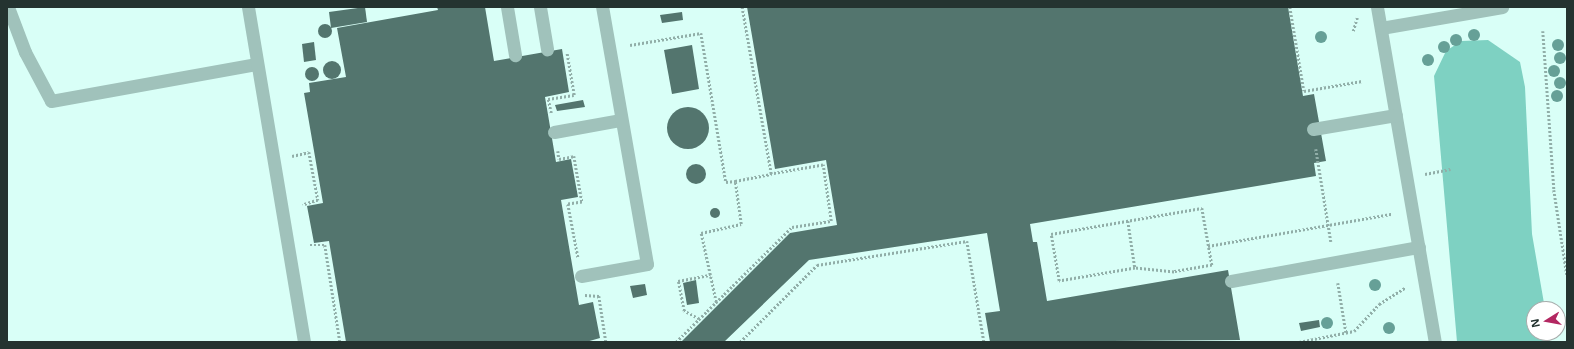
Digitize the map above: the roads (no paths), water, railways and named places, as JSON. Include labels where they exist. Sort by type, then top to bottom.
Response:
[{"type":"lane","points":[[8,7],[25,52],[51,101],[257,64]]},
{"type":"lane","points":[[248,7],[304,342]]},
{"type":"lane","points":[[507,7],[515,55]]},
{"type":"lane","points":[[540,7],[547,49]]},
{"type":"lane","points":[[581,276],[647,264],[602,7]]},
{"type":"lane","points":[[1377,7],[1435,342]]},
{"type":"lane","points":[[1381,28],[1502,7]]},
{"type":"lane","points":[[1312,129],[1396,115]]},
{"type":"lane","points":[[554,132],[621,120]]},
{"type":"lane","points":[[1231,281],[1419,247]]}]
